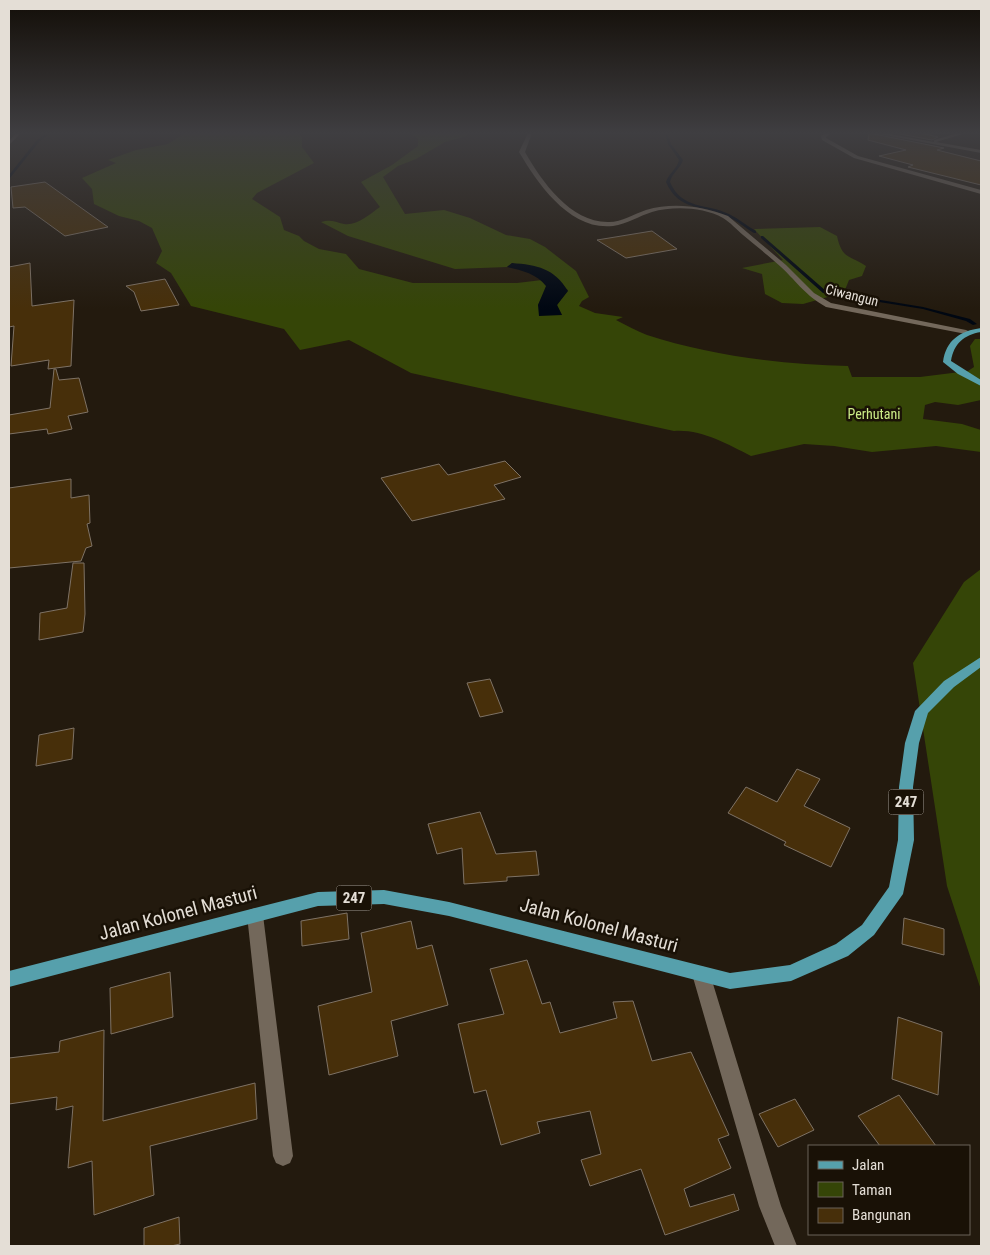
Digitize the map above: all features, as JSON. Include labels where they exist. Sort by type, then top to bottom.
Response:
[{"type":"main road","points":[[981,330],[966,332],[949,348],[947,362],[981,383]]},
{"type":"main road","name":"Jalan Kolonel Masturi","points":[[9,979],[318,899],[384,897],[449,909],[730,981],[791,973],[842,950],[868,930],[896,889],[906,840],[906,787],[912,743],[922,711],[949,684],[981,661]]},
{"type":"street","name":"Ciwangun","points":[[552,192],[568,209],[588,221],[608,224],[659,209],[686,207],[726,217],[753,242],[784,266],[810,294],[829,305],[966,332]]},
{"type":"street","points":[[255,915],[283,1156]]},
{"type":"street","points":[[701,974],[770,1206],[786,1246]]},
{"type":"green space","name":"Perhutani","points":[[92,192],[260,192],[252,199],[280,217],[284,230],[299,236],[319,249],[346,254],[359,269],[413,283],[517,283],[542,280],[547,287],[538,305],[562,315],[557,305],[568,290],[512,263],[507,267],[455,269],[348,236],[321,222],[354,223],[380,207],[368,192],[392,192],[405,214],[444,210],[470,218],[506,235],[530,239],[545,247],[576,271],[589,297],[582,301],[579,306],[595,313],[623,317],[616,320],[647,335],[671,342],[746,358],[798,364],[848,366],[852,377],[920,377],[968,371],[974,367],[970,346],[975,339],[981,339],[981,400],[958,405],[935,402],[925,405],[923,419],[962,424],[981,430],[981,452],[936,446],[872,452],[834,446],[804,444],[751,456],[714,438],[694,432],[674,431],[411,373],[349,340],[300,350],[284,329],[191,306],[171,273],[156,263],[162,251],[152,228],[139,221],[119,216],[94,204]]},
{"type":"green space","points":[[820,227],[837,236],[844,253],[866,266],[862,276],[849,280],[845,290],[847,297],[831,296],[803,304],[782,303],[765,294],[762,274],[742,268],[783,260],[754,229]]},
{"type":"green space","points":[[981,569],[981,990],[947,886],[913,663],[964,582]]},
{"type":"shaded area","points":[[512,263],[544,269],[563,283],[568,291],[557,305],[562,315],[539,316],[538,305],[546,286],[523,271],[507,267]]},
{"type":"building","points":[[11,192],[58,192],[108,227],[65,236],[25,207],[13,208]]},
{"type":"building","points":[[652,231],[677,249],[626,258],[597,240]]},
{"type":"building","points":[[30,263],[32,306],[74,300],[71,366],[48,369],[49,360],[11,366],[14,326],[9,327],[9,267]]},
{"type":"building","points":[[165,279],[179,305],[141,311],[134,292],[126,286]]},
{"type":"building","points":[[54,369],[56,369],[59,380],[79,378],[88,412],[68,416],[72,429],[48,434],[47,429],[9,434],[9,415],[50,408]]},
{"type":"building","points":[[505,461],[521,477],[494,485],[505,499],[412,521],[381,478],[439,464],[448,475]]},
{"type":"building","points":[[71,479],[71,498],[89,495],[90,523],[87,524],[92,546],[86,548],[81,561],[9,568],[9,488]]},
{"type":"building","points":[[73,563],[84,563],[85,614],[83,632],[39,640],[40,613],[67,608]]},
{"type":"building","points":[[490,679],[503,712],[480,717],[467,683]]},
{"type":"building","points":[[74,728],[72,759],[36,766],[39,735]]},
{"type":"building","points":[[797,769],[820,779],[804,806],[850,828],[831,867],[784,845],[786,842],[728,813],[746,787],[777,802]]},
{"type":"building","points":[[480,812],[496,854],[536,851],[539,875],[507,877],[507,881],[464,884],[462,848],[437,854],[428,824]]},
{"type":"building","points":[[347,913],[349,939],[302,946],[301,921]]},
{"type":"building","points":[[904,918],[944,929],[944,955],[902,944]]},
{"type":"building","points":[[411,921],[417,949],[432,945],[448,1005],[391,1021],[398,1056],[329,1075],[318,1006],[372,992],[361,933]]},
{"type":"building","points":[[527,960],[542,1004],[550,1002],[560,1033],[617,1018],[613,1002],[633,1001],[652,1061],[691,1052],[729,1135],[718,1139],[731,1168],[684,1189],[690,1207],[734,1194],[739,1210],[665,1235],[641,1169],[590,1186],[581,1160],[601,1154],[590,1111],[537,1122],[540,1133],[501,1145],[486,1090],[474,1093],[458,1024],[504,1014],[490,969]]},
{"type":"building","points":[[170,972],[173,1017],[111,1034],[110,988]]},
{"type":"building","points":[[898,1017],[942,1032],[938,1095],[892,1079]]},
{"type":"building","points":[[104,1030],[103,1121],[255,1083],[257,1119],[150,1146],[154,1195],[94,1215],[92,1161],[68,1168],[73,1106],[56,1110],[57,1097],[9,1104],[9,1058],[59,1052],[60,1041]]},
{"type":"building","points":[[899,1095],[935,1145],[879,1145],[858,1116]]},
{"type":"building","points":[[795,1099],[814,1130],[778,1147],[759,1114]]},
{"type":"building","points":[[179,1217],[180,1244],[144,1246],[144,1228]]},
{"type":"waterway","points":[[673,192],[685,202],[728,215],[755,232]]},
{"type":"waterway","points":[[762,237],[825,292],[923,308],[968,320],[975,324]]}]
